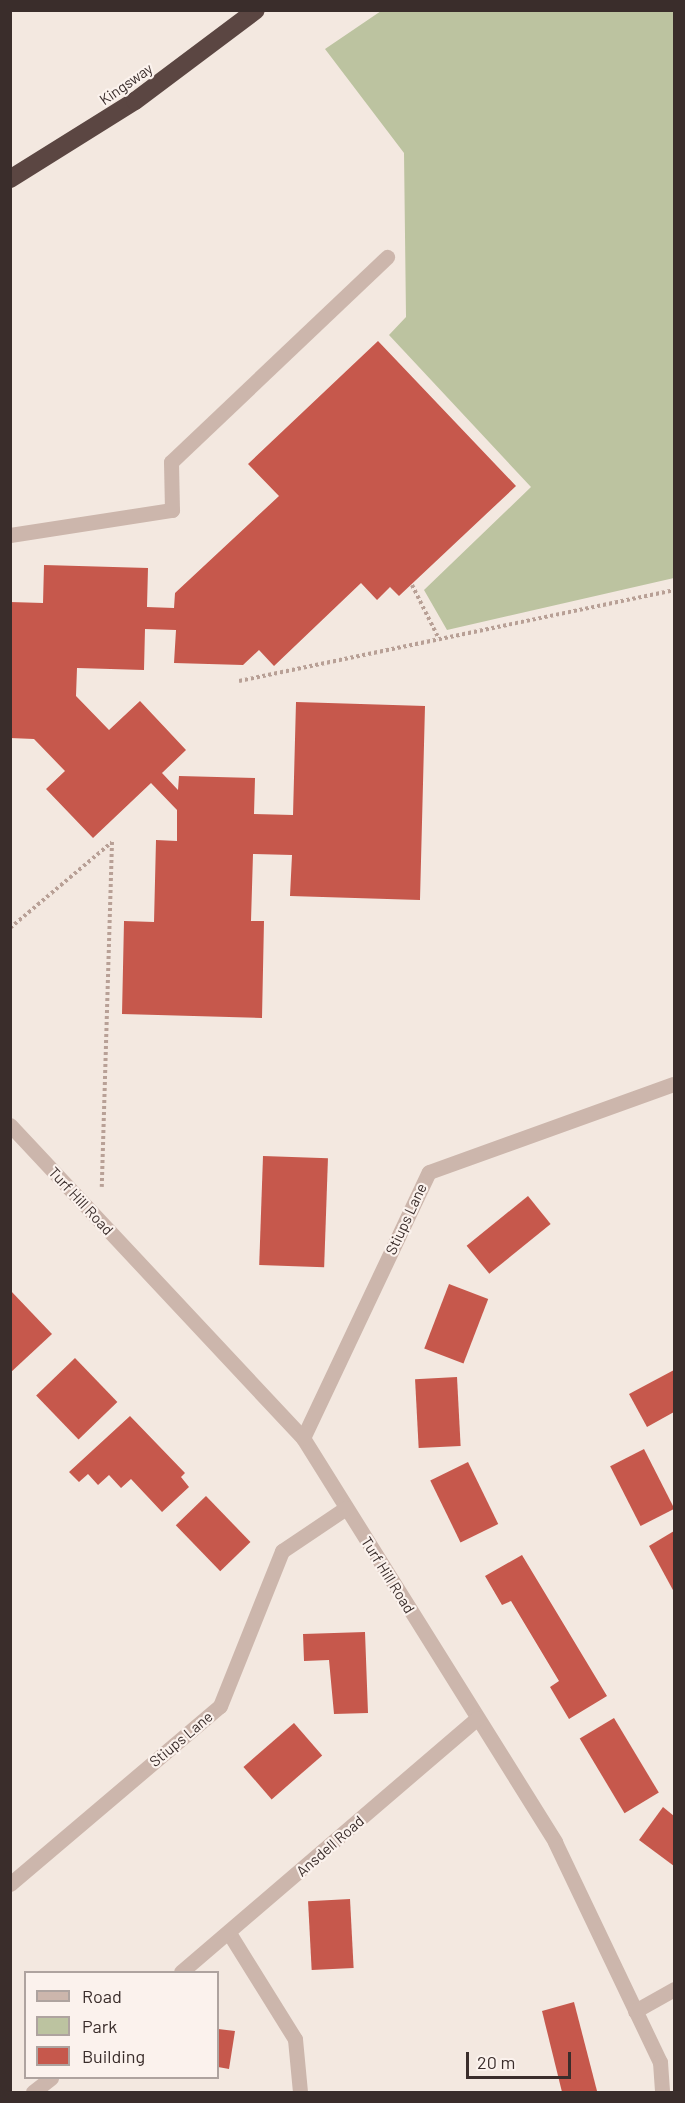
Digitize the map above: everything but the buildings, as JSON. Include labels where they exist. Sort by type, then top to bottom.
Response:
[{"type":"highway","name":"Kingsway","points":[[10,179],[135,101],[256,10]]},
{"type":"street","points":[[10,535],[172,510],[171,462],[387,257]]},
{"type":"street","name":"Stiups Lane","points":[[303,1438],[429,1172],[675,1084]]},
{"type":"street","name":"Turf Hill Road","points":[[10,1125],[303,1438],[555,1842],[660,2062],[663,2092]]},
{"type":"street","name":"Stiups Lane","points":[[10,1884],[220,1706],[282,1551],[346,1508]]},
{"type":"street","name":"Ansdell Road","points":[[182,1971],[229,1934],[477,1718]]},
{"type":"street","points":[[229,1934],[295,2038],[300,2092]]},
{"type":"street","points":[[635,2011],[675,1989]]},
{"type":"street","points":[[33,2092],[50,2079]]},
{"type":"path","points":[[412,585],[439,639]]},
{"type":"path","points":[[239,681],[675,590]]},
{"type":"path","points":[[10,928],[112,842],[100,1221]]},
{"type":"green space","points":[[381,11],[674,11],[674,578],[447,630],[424,590],[531,487],[389,335],[406,317],[404,153],[325,49]]}]
